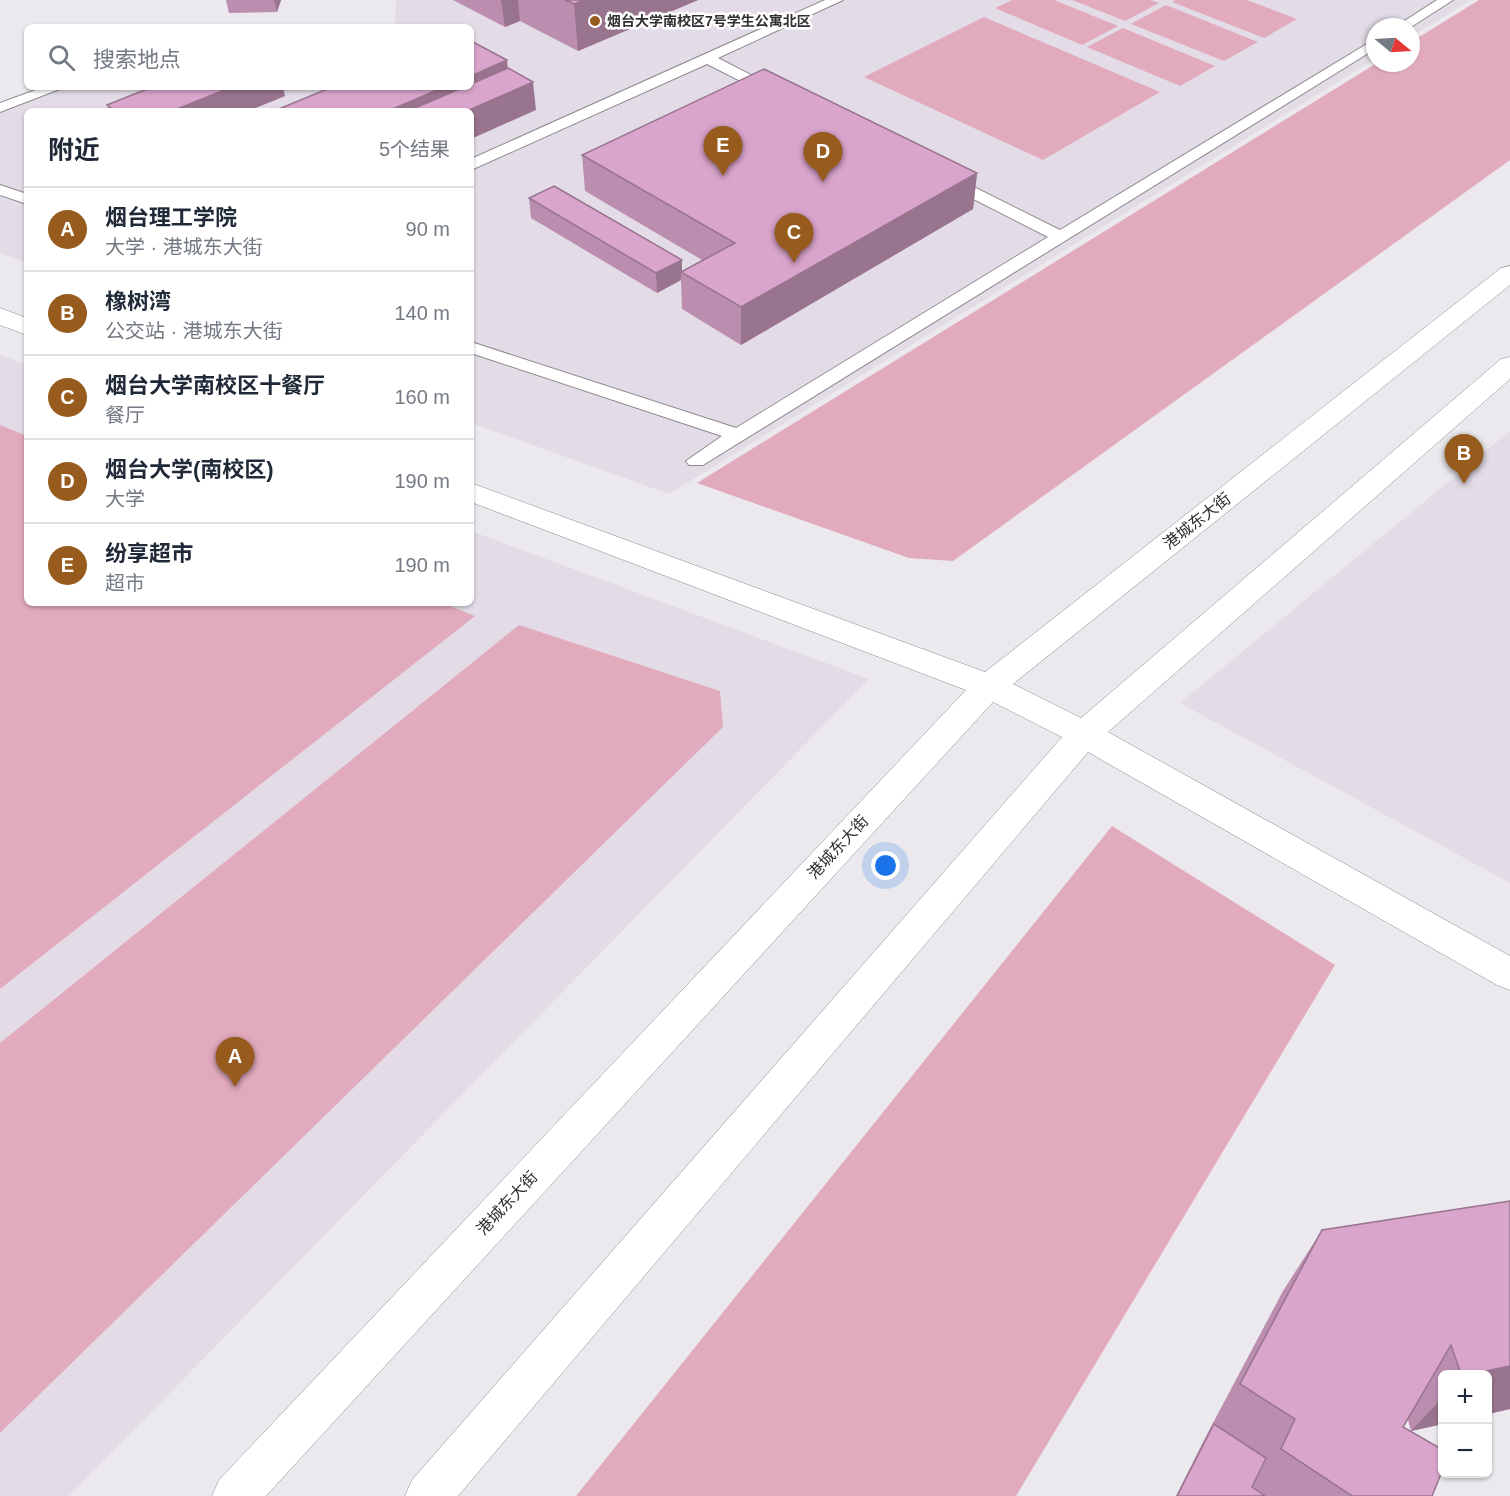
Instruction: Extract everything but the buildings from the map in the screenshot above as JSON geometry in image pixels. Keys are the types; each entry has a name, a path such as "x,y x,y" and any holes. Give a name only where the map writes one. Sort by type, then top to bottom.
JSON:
{"main road":[{"name":"港城东大街","path":"235,1496 989,686 1510,273"},
{"path":"0,316 24,326"},
{"path":"428,1496 1084,734 1510,365"},
{"path":"474,493 989,686 1084,734 1510,974"}],"lane":[{"path":"474,164 836,0"},
{"path":"1417,18 1446,0"},
{"path":"696,461 1366,48"},
{"path":"707,58 781,96"},
{"path":"0,108 50,90"},
{"path":"931,171 1059,236"},
{"path":"0,190 24,198"},
{"path":"474,348 737,435"}],"shaded area":[{"path":"396,0 1471,0 1420,31 1420,18 1366,18 1366,65 669,494 474,424 474,108 24,108 24,262 0,253 0,102 32,90 474,90 474,24 395,24"},
{"path":"1012,0 1054,0 1118,26 1082,45 995,8"},
{"path":"1072,0 1151,0 1159,3 1125,21"},
{"path":"1175,0 1247,0 1297,19 1264,38 1172,2"},
{"path":"1479,0 1510,0 1510,160 953,561 909,558 697,483 1366,70 1366,72 1420,72 1420,36"},
{"path":"1166,5 1258,42 1224,61 1131,24"},
{"path":"984,17 1160,92 1043,160 864,77"},
{"path":"1123,28 1215,66 1180,86 1087,47"},
{"path":"0,355 24,364 24,606 474,606 474,532 869,679 69,1496 0,1496"},
{"path":"0,425 24,435 24,606 450,606 475,616 0,989"},
{"path":"1510,431 1510,883 1180,703"},
{"path":"519,625 720,691 723,727 0,1433 0,1043"},
{"path":"1112,826 1335,965 1016,1496 576,1496"}],"place":[{"name":"烟台大学南校区7号学生公寓北区","path":"595,21"},
{"name":"纷享超市","path":"723,176"},
{"name":"烟台大学(南校区)","path":"823,182"},
{"name":"烟台大学南校区十餐厅","path":"794,263"},
{"name":"橡树湾","path":"1464,484"},
{"name":"烟台理工学院","path":"235,1087"}]}
